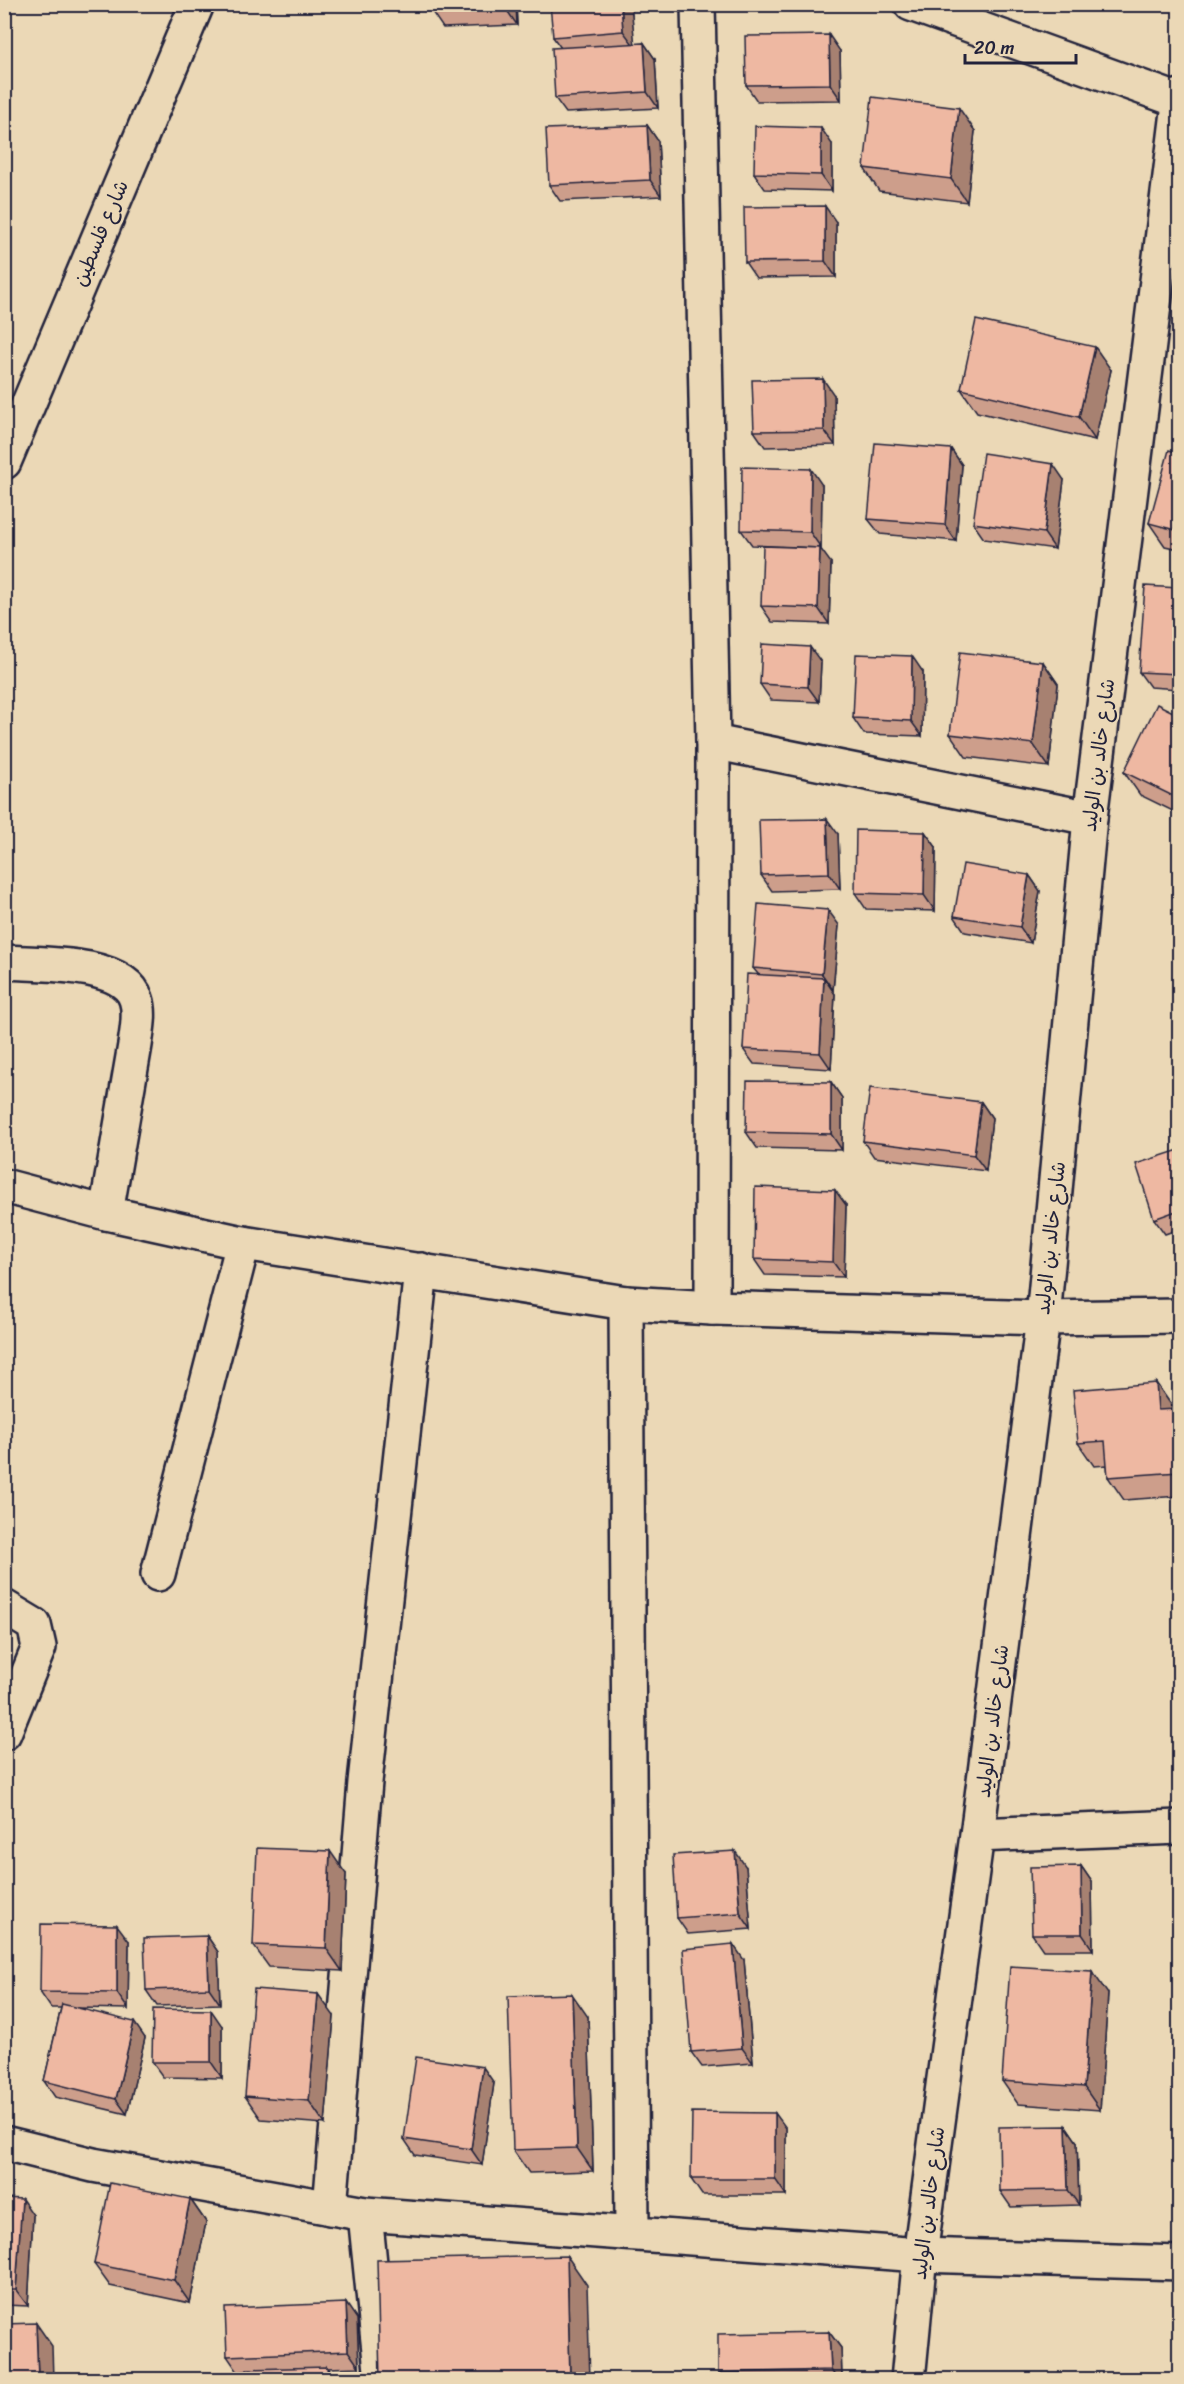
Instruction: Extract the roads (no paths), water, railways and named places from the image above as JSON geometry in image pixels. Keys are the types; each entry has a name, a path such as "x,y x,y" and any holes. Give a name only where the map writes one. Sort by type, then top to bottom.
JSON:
{"street":[{"name":"شارع فلسطين","path":"4,462 197,4"},
{"path":"698,4 713,742 712,1308"},
{"path":"911,4 1179,101"},
{"name":"شارع خالد بن الوليد","path":"908,2379 920,2255 977,1835 1043,1318 1090,818 1179,96"},
{"path":"713,742 1090,818"},
{"path":"4,962 90,969 121,978 136,997 138,1018 135,1045 106,1213"},
{"path":"4,1186 106,1213 243,1243 626,1303 712,1308 1043,1318 1179,1316"},
{"path":"158,1574 243,1243"},
{"path":"330,2208 365,1782 421,1270"},
{"path":"626,1303 632,2232"},
{"path":"4,1607 34,1625 39,1647 4,1732"},
{"path":"977,1835 1179,1827"},
{"path":"4,2143 93,2165 365,2214 920,2255 1179,2263"},
{"path":"365,2214 382,2379"}]}
